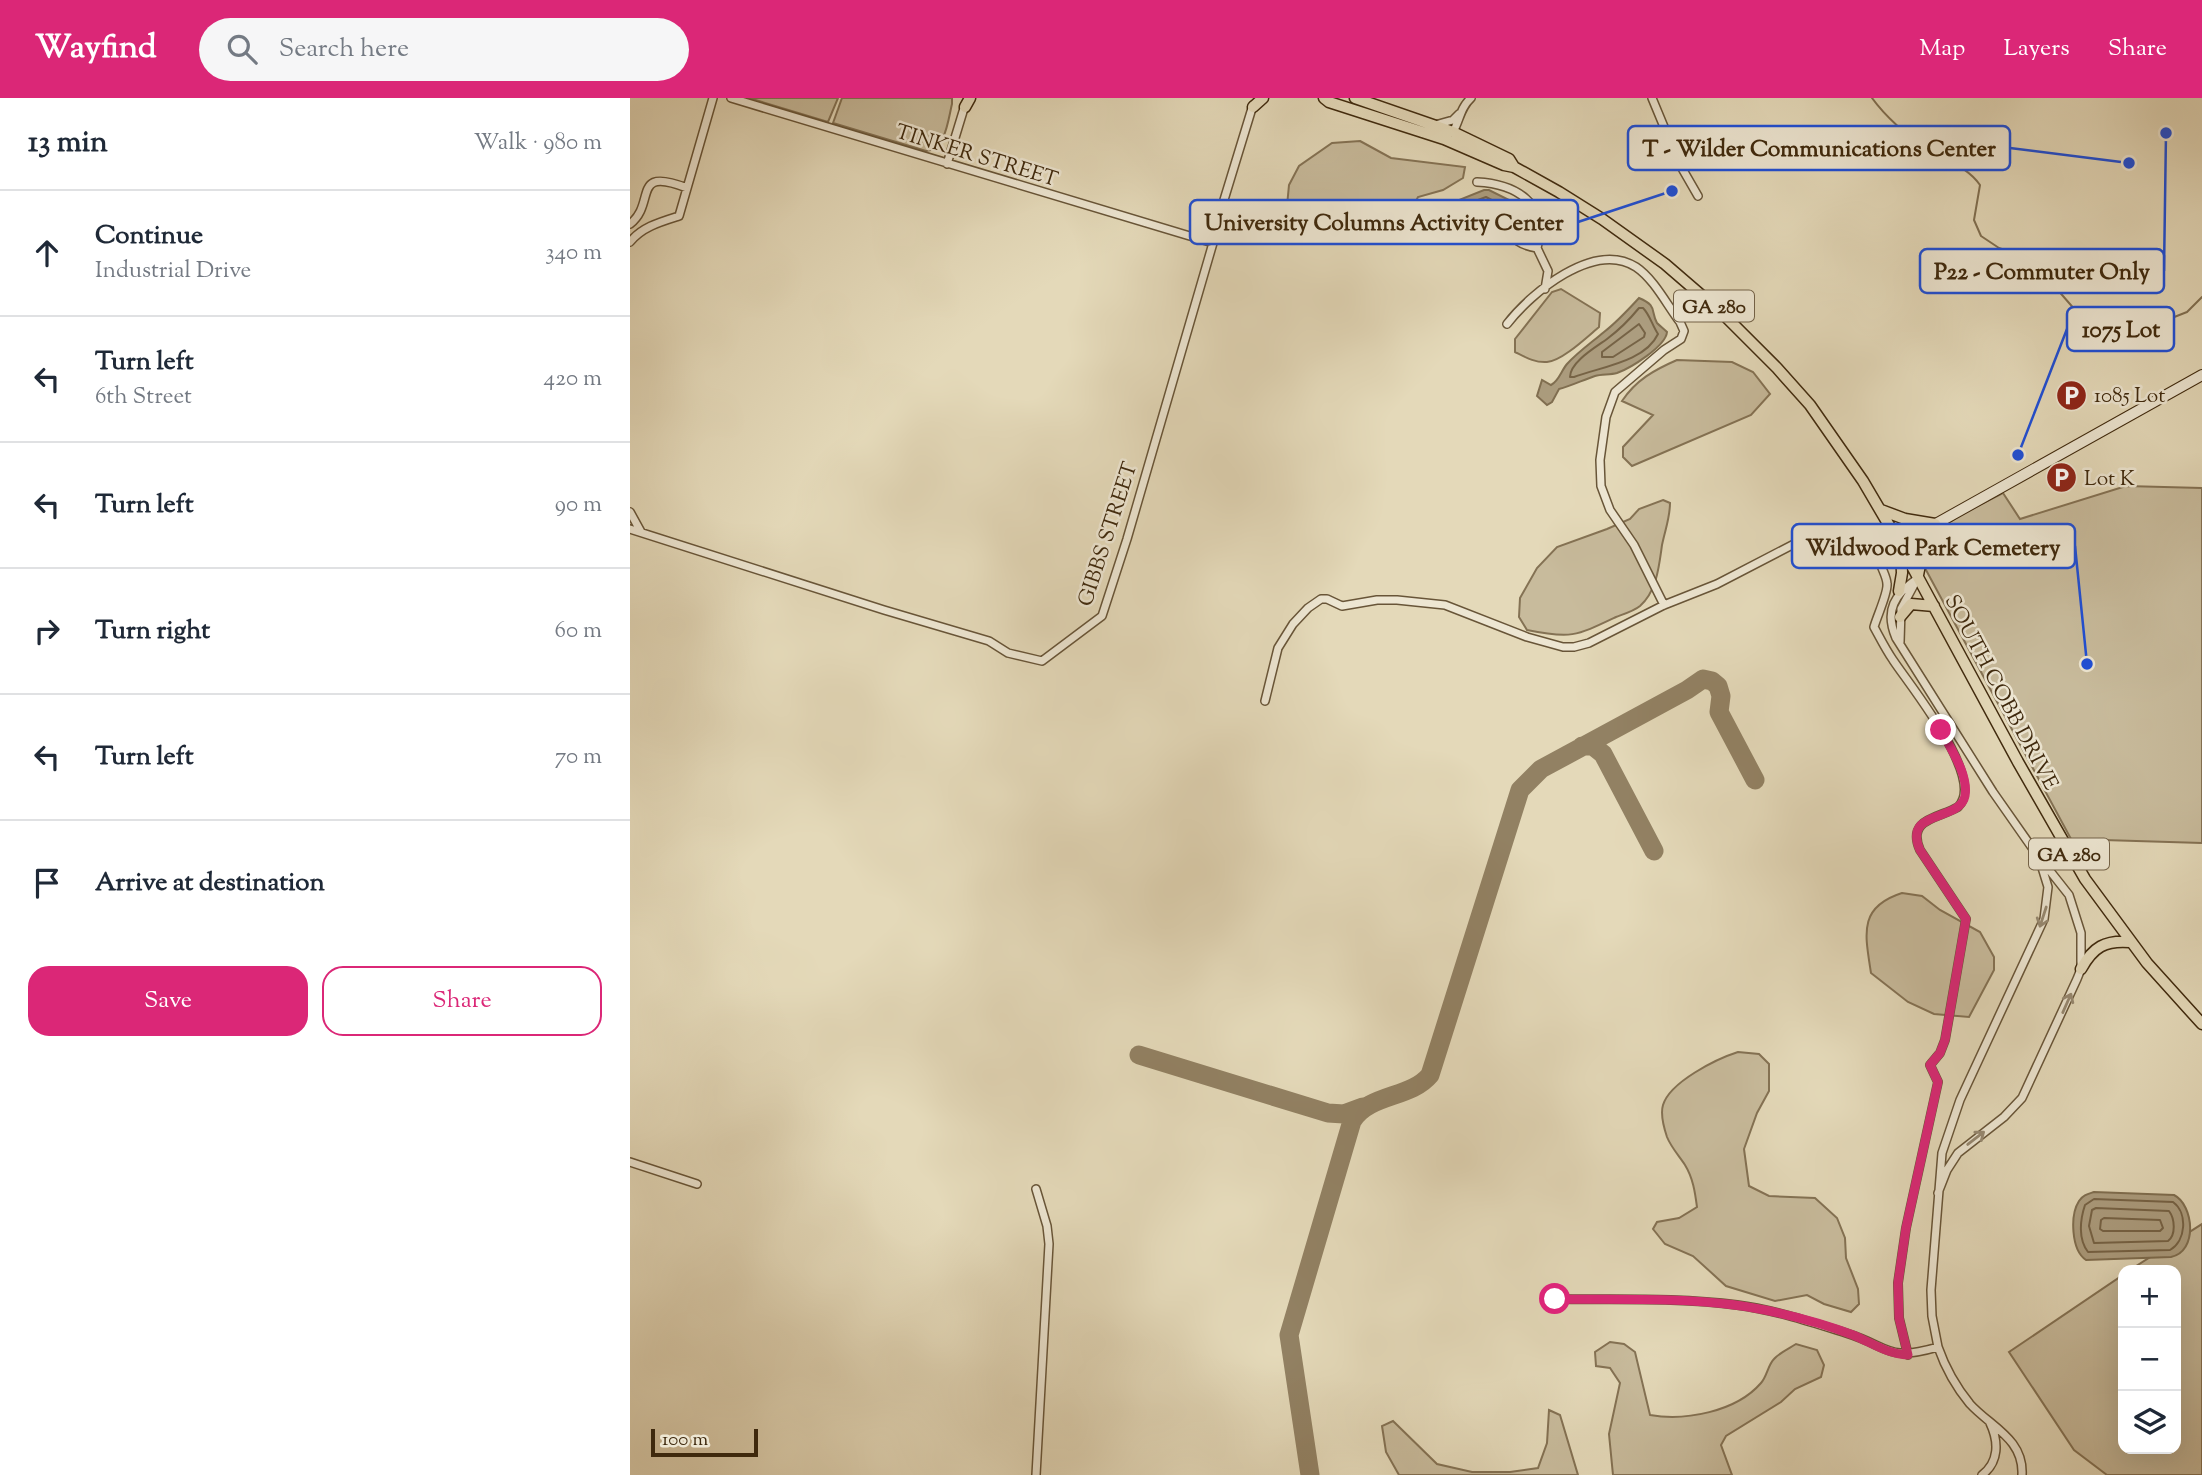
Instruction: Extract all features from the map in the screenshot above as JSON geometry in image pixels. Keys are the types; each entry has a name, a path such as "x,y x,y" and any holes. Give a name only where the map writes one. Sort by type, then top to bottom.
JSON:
{"main road":[{"path":"1254,103 1263,98"},
{"name":"SOUTH COBB DRIVE","path":"1324,98 1329,102 1449,136"},
{"name":"SOUTH COBB DRIVE","path":"1354,98 1435,125 1449,136 1504,165 1514,167 1581,205 1684,280 1723,314 1777,368 1810,405 1842,448 1881,510 2065,846 2092,889 2130,942 2202,1024"},
{"path":"1881,510 1905,519 1935,524"},
{"path":"1918,578 1922,549 1928,532 1935,524"},
{"path":"1899,591 1902,573 1900,544"},
{"path":"1900,617 1911,604 1934,606"},
{"path":"2081,968 2093,951 2102,944 2130,942"}],"street":[{"path":"630,242 637,233 655,223 679,216 713,98"},
{"name":"TINKER STREET","path":"731,98 1213,243"},
{"path":"1435,125 1453,120 1471,98"},
{"path":"1652,98 1679,163 1698,196"},
{"path":"947,164 967,101"},
{"name":"GIBBS STREET","path":"630,529 989,641 1008,653 1042,661 1102,616 1127,540 1216,226 1254,103"},
{"path":"1449,136 1459,122 1459,114"},
{"path":"630,224 637,217 646,187 651,183 662,180 687,188"},
{"path":"1477,182 1495,183 1520,192 1532,207 1539,222 1537,248 1548,271 1544,289"},
{"path":"1532,207 1522,212 1511,226 1514,236 1521,242 1537,248"},
{"path":"1507,324 1521,306 1573,268 1585,263 1622,261 1632,265 1645,276 1684,331 1681,340 1664,350 1615,392 1606,417 1600,460 1601,486 1610,510 1634,545 1664,605"},
{"path":"1900,544 2202,375"},
{"path":"630,512 641,532"},
{"path":"1265,701 1278,649 1293,624 1321,598 1342,606 1377,600 1445,605 1527,637 1563,647 1589,643 1664,605 1717,584 1823,528 1842,528 1868,540 1877,555 1888,586 1874,627 1941,730 1961,773 1965,793 1962,804 1954,810 1930,818 1918,829 1916,838 1920,850 1966,919 1945,1040 1940,1053 1930,1065 1938,1082 1906,1228 1898,1283 1899,1318 1908,1355"},
{"path":"1918,578 1899,591 1893,604 1892,630 1989,785 2035,852 2060,881 2073,904 2081,933 2081,968 2070,998 2022,1098 2012,1110 1958,1153 1947,1170 1938,1193"},
{"path":"1900,644 1903,602 1918,578"},
{"path":"2023,1474 2020,1455 2013,1442 1970,1404 1957,1386 1938,1347 1931,1299 1942,1153 1960,1100 2044,919 2048,887 2035,852"},
{"path":"630,1163 697,1184"},
{"path":"1035,1189 1047,1226 1049,1244 1037,1475"},
{"path":"1555,1299 1736,1305 1779,1313 1851,1335 1887,1352 1908,1355 1938,1347"},
{"path":"1982,1475 1991,1467 1996,1455 1990,1423"}],"shaded area":[{"path":"749,98 838,98 828,122"},
{"path":"842,98 952,98 952,104 942,139 933,149 926,151 833,123"},
{"path":"1360,141 1391,158 1465,167 1463,178 1443,190 1418,197 1400,231 1321,232 1305,225 1287,206 1289,185 1299,166 1332,143"},
{"path":"1561,289 1600,313 1599,327 1553,361 1538,362 1515,352 1515,339 1552,292"},
{"path":"1677,360 1732,362 1753,372 1770,394 1751,415 1632,466 1623,457 1623,447 1653,415 1622,401 1646,376"},
{"path":"2126,486 2202,488 2202,843 2071,839 1926,570 1927,555 1940,531 1963,514 2003,493 2020,519"},
{"path":"1663,500 1670,503 1670,508 1658,570 1654,586 1640,606 1573,634 1527,630 1519,617 1520,598 1537,568 1557,547 1630,519 1639,509"},
{"path":"1902,893 1922,896 1940,910 1980,932 1994,957 1994,970 1969,1017 1934,1014 1908,1002 1871,973 1867,934 1871,914 1888,899"},
{"path":"1738,1052 1759,1054 1769,1064 1769,1091 1757,1113 1744,1149 1749,1186 1769,1196 1815,1198 1837,1218 1845,1238 1846,1258 1858,1289 1859,1304 1851,1312 1824,1304 1807,1295 1775,1301 1726,1286 1693,1256 1665,1244 1653,1229 1657,1222 1679,1218 1697,1207 1690,1175 1667,1137 1664,1126 1662,1109 1667,1096 1684,1080 1706,1066"},
{"path":"2202,1224 2202,1475 2107,1475 2074,1450 2009,1352 2118,1278 2118,1454 2181,1454 2181,1265 2138,1265"},
{"path":"1610,1342 1624,1344 1635,1352 1650,1415 1664,1417 1709,1412 1738,1401 1761,1383 1776,1357 1796,1344 1817,1350 1824,1365 1821,1377 1795,1389 1781,1402 1726,1436 1721,1445 1732,1475 1613,1475 1609,1434 1620,1383 1610,1368 1596,1366 1595,1352"},
{"path":"1549,1410 1560,1415 1578,1475 1399,1475 1386,1452 1382,1426 1393,1421 1437,1464 1472,1472 1510,1472 1538,1468 1547,1443"}],"water":[{"path":"1484,190 1513,202 1498,220 1482,225 1440,216 1449,204"},
{"path":"1639,298 1651,306 1657,323 1667,332 1661,344 1639,362 1617,373 1595,376 1559,389 1552,402 1547,405 1537,396 1542,380 1551,385 1554,383 1571,360"},
{"path":"2094,1192 2174,1195 2181,1200 2189,1218 2186,1247 2171,1257 2086,1260 2077,1249 2073,1223 2076,1207 2081,1199"}],"waterway":[{"path":"1872,98 1889,118 1911,137 1975,178 1980,185 1974,220 1981,236 1999,248 2019,255 2043,273 2076,311 2113,320 2133,318 2159,323 2187,312 2202,297"}],"taxiway":[{"path":"1310,1475 1289,1335 1352,1121 1369,1105 1412,1088 1430,1075 1520,790 1541,769 1703,679 1718,686 1721,696 1719,712 1755,780"},
{"path":"1582,746 1593,746 1603,754 1654,851"},
{"path":"1139,1055 1328,1113 1344,1114 1363,1107"}],"place":[{"name":"P22 - Commuter Only","path":"2166,133"},
{"name":"T - Wilder Communications Center","path":"2129,163"},
{"name":"University Columns Activity Center","path":"1672,191"},
{"name":"1085 Lot","path":"2071,395"},
{"name":"1075 Lot","path":"2018,455"},
{"name":"Lot K","path":"2061,478"},
{"name":"Wildwood Park Cemetery","path":"2087,664"}],"route":[{"path":"1555,1299 1736,1305 1779,1313 1851,1335 1887,1352 1908,1355 1899,1318 1898,1283 1906,1228 1938,1082 1930,1065 1940,1053 1945,1040 1966,919 1920,850 1916,838 1921,825 1930,818 1954,810 1965,798 1961,773 1941,730"}]}
